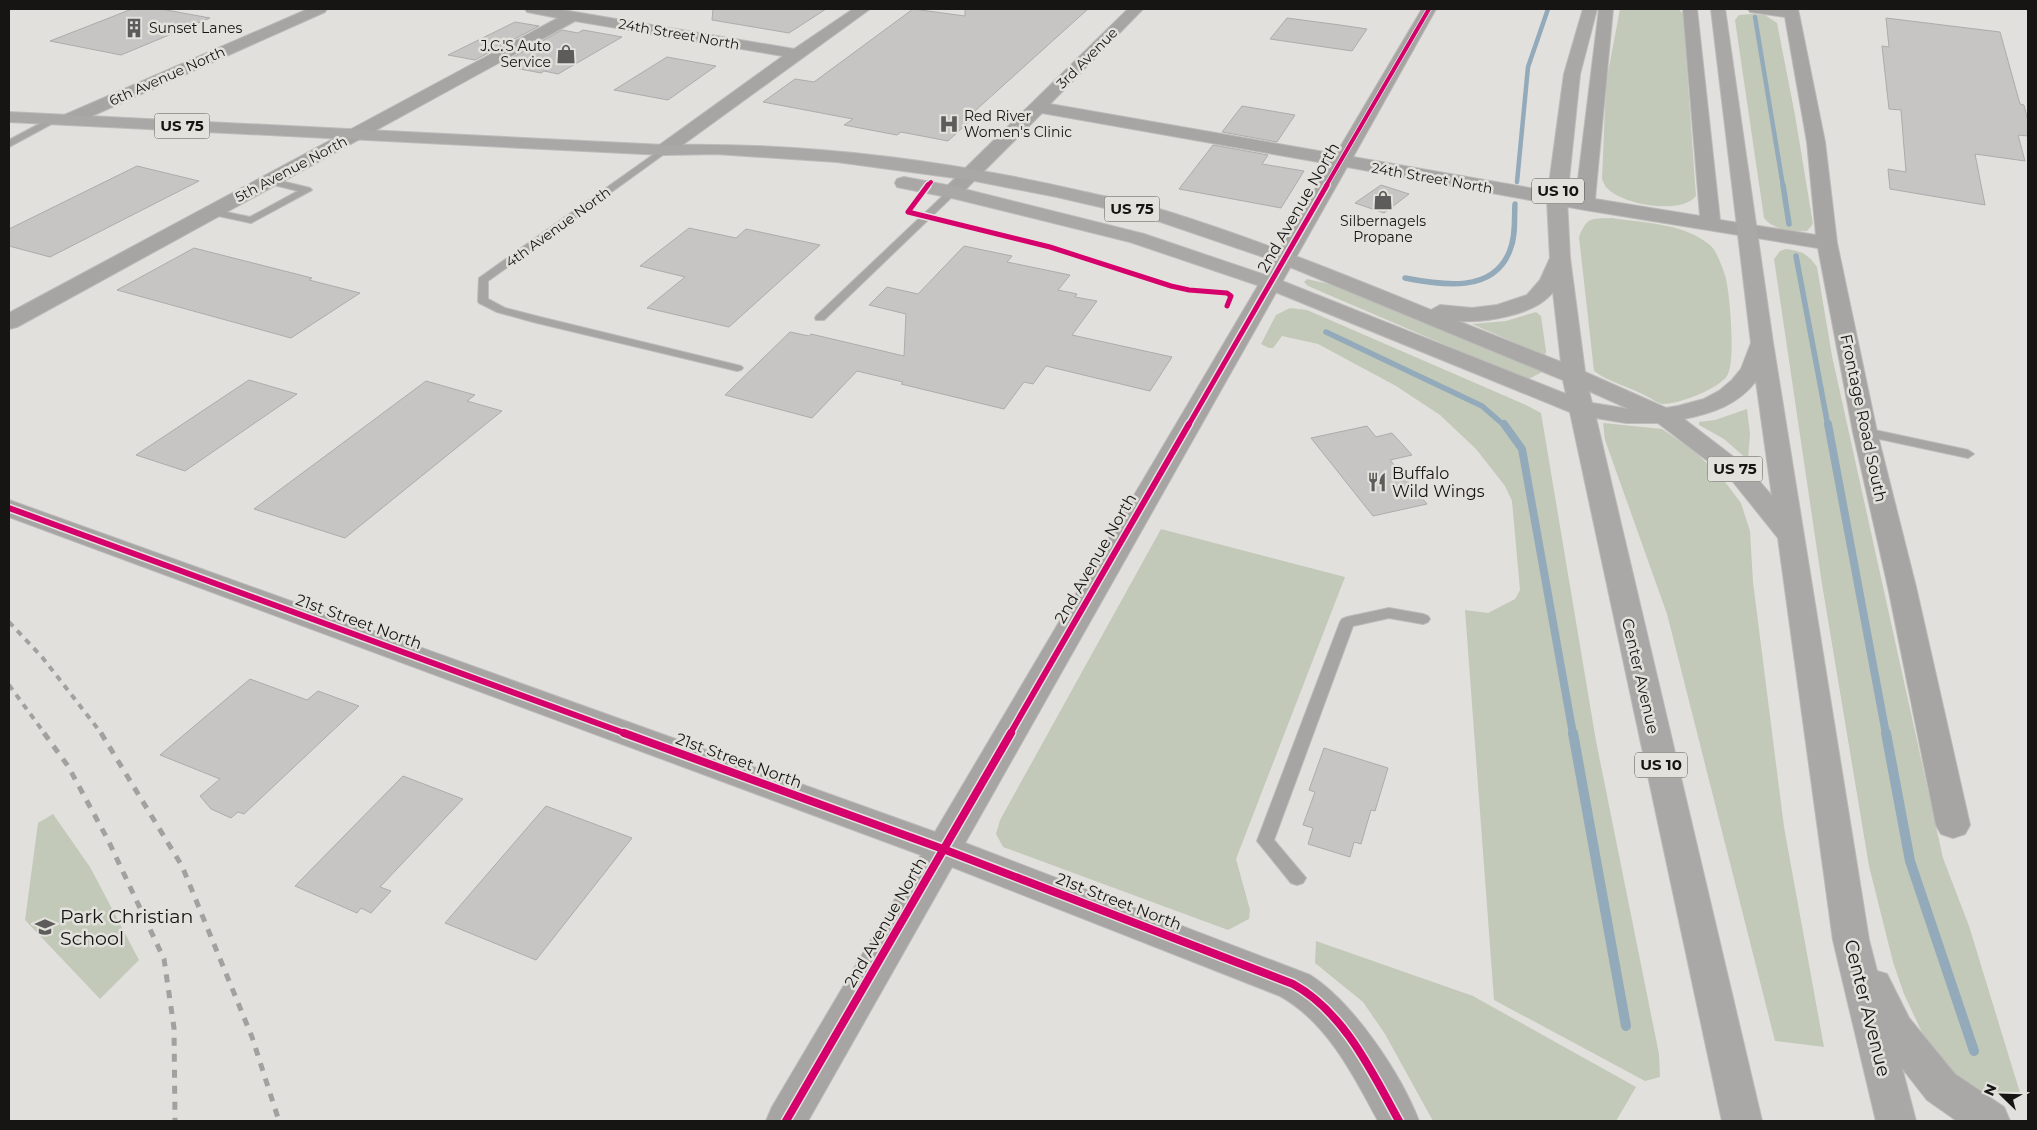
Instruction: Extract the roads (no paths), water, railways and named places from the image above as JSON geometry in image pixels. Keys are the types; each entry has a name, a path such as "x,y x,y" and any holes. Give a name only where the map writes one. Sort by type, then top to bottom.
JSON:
{"main road":[{"name":"US 10","path":"1574,376 1560,258 1557,199 1572,74 1590,9"},
{"name":"Center Avenue","path":"1718,9 1762,343 1851,940 1896,1121"},
{"name":"US 75","path":"9,116 664,150 716,148 837,157 970,174 1056,191 1158,216 1285,258 1406,306 1663,415 1739,473 1792,538"},
{"name":"US 75","path":"664,150 708,159 829,170 952,192 1137,238 1270,283 1581,408"},
{"path":"1406,306 1458,315 1491,314 1510,309 1536,298 1548,283 1560,258"},
{"path":"1581,408 1626,416 1663,415 1702,409 1730,395 1751,373 1762,343"},
{"name":"Center Avenue","path":"1574,376 1742,1121"},
{"path":"1851,940 1896,1030 1941,1087 1990,1121"}],"street":[{"name":"6th Avenue North","path":"61,119 320,9"},
{"name":"24th Street North","path":"532,9 797,54"},
{"name":"4th Avenue North","path":"664,150 863,9"},
{"name":"3rd Avenue","path":"952,192 1136,9"},
{"name":"2nd Avenue North","path":"786,1121 1429,9"},
{"path":"1585,204 1606,9"},
{"path":"1690,9 1711,224"},
{"path":"1755,9 1791,11"},
{"name":"Frontage Road South","path":"1791,11 1816,142 1827,243 1865,432 1906,606 1953,825"},
{"name":"5th Avenue North","path":"9,322 573,16"},
{"name":"24th Street North","path":"1039,107 1340,162 1827,243"},
{"name":"21st Street North","path":"9,508 943,849 1257,969 1302,989 1333,1016 1378,1083 1399,1121"}],"lane":[{"path":"9,144 61,119"},
{"name":"4th Avenue North","path":"664,150 484,280 483,301 500,310 537,320 737,368"},
{"path":"212,212 251,220 306,190 269,181"},
{"path":"820,318 952,192"},
{"path":"1865,432 1968,454"},
{"path":"1297,878 1265,841 1347,622 1389,614 1423,619"}],"waterway":[{"path":"1517,182 1528,67 1548,9"},
{"path":"1755,17 1783,186"},
{"path":"1783,185 1789,224"},
{"path":"1405,278 1450,284 1480,280 1492,274 1502,264 1512,245 1515,204"},
{"path":"1796,256 1828,426"},
{"path":"1326,332 1482,406 1505,426"},
{"path":"1504,424 1522,449 1573,734"},
{"path":"1828,424 1886,734"},
{"path":"1573,733 1626,1026"},
{"path":"1886,733 1910,861 1974,1051"}],"railway":[{"path":"9,622 42,657 102,734"},
{"path":"9,685 45,734"},
{"path":"44,733 68,766 108,840 164,959 174,1028 175,1121"},
{"path":"101,733 182,866 252,1037 279,1121"}],"place":[{"name":"Sunset Lanes","path":"134,28"},
{"name":"J.C.'S Auto Service","path":"566,54"},
{"name":"Red River Women's Clinic","path":"949,124"},
{"name":"Silbernagels Propane","path":"1383,200"},
{"name":"Buffalo Wild Wings","path":"1377,482"},
{"name":"Park Christian School","path":"45,927"}]}
